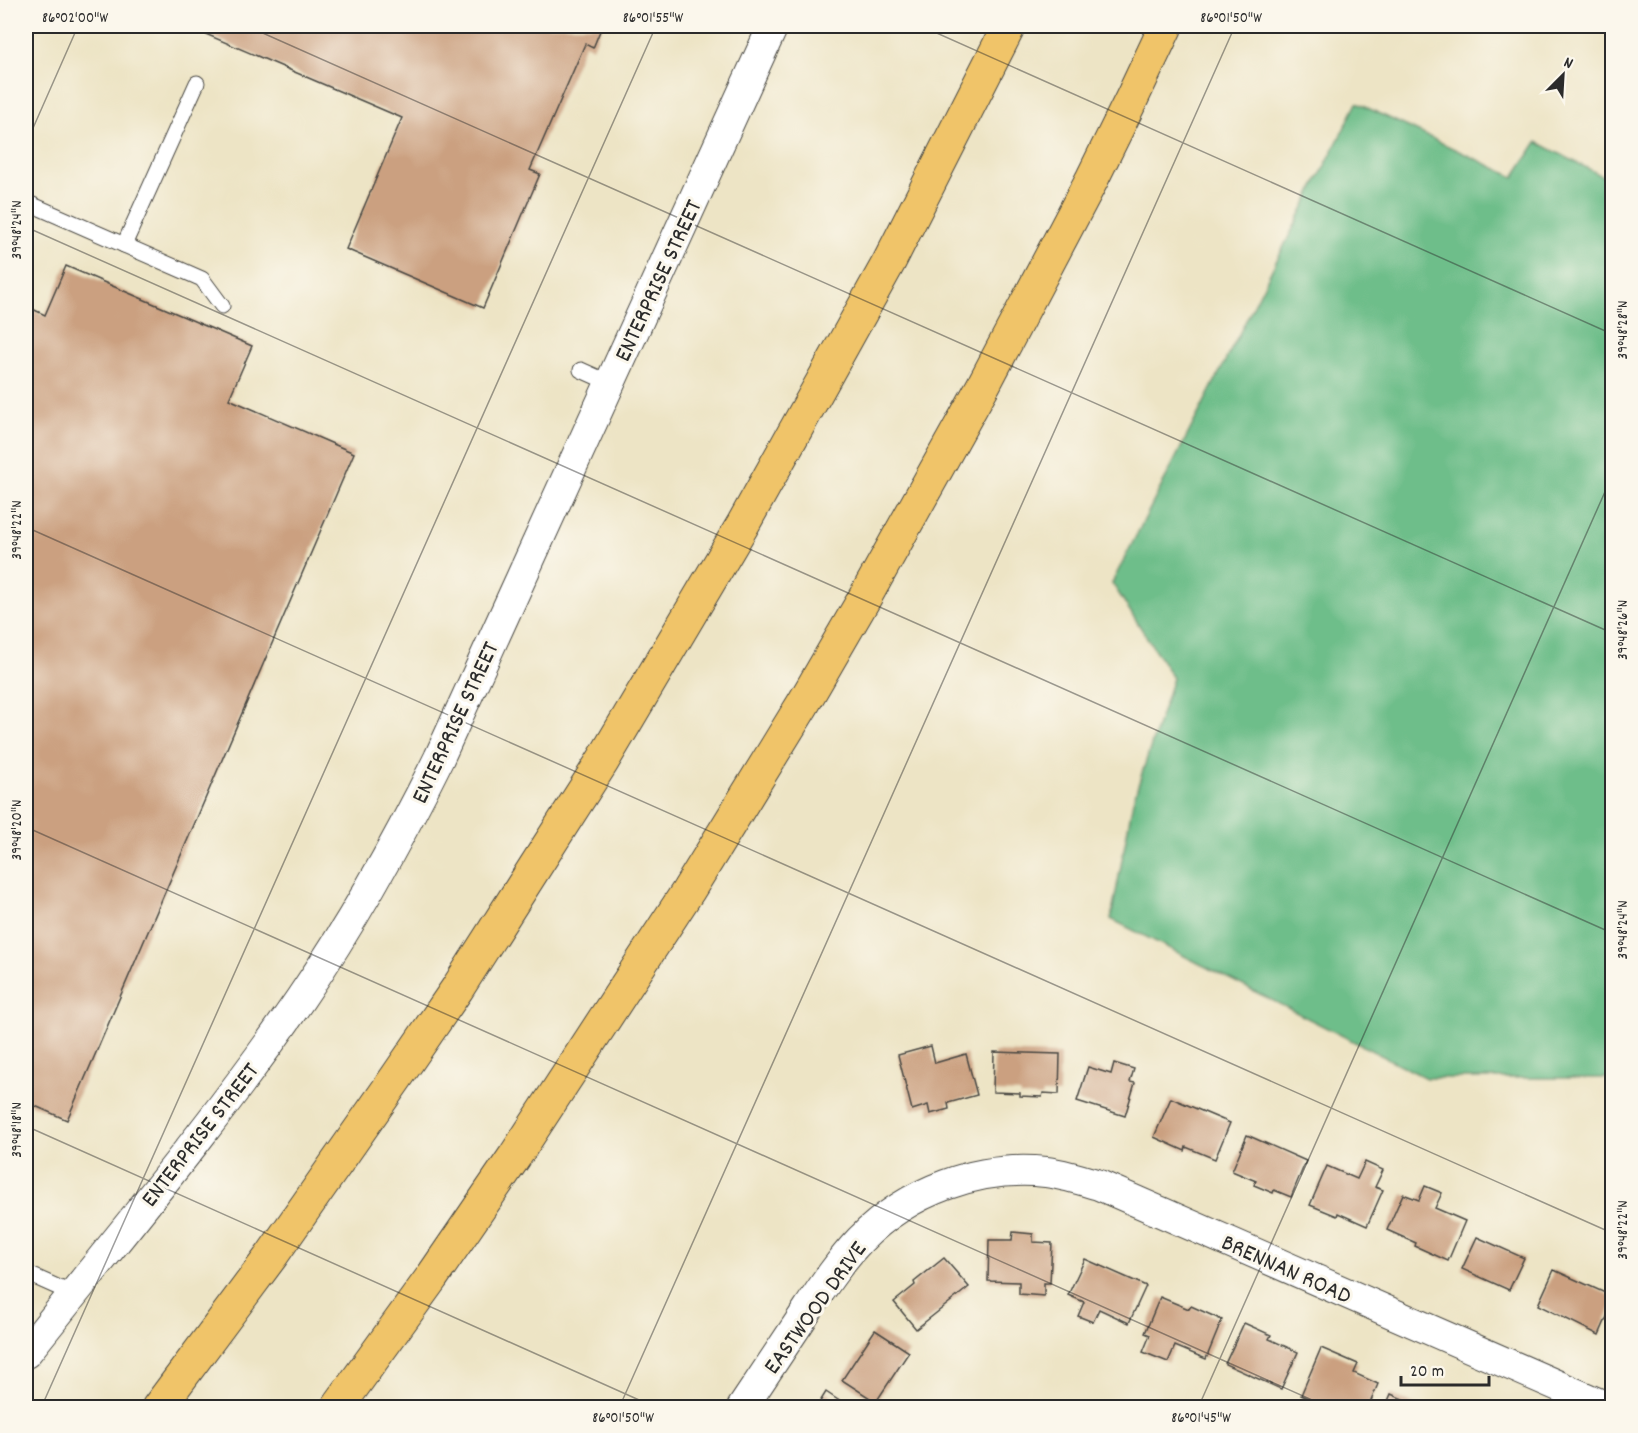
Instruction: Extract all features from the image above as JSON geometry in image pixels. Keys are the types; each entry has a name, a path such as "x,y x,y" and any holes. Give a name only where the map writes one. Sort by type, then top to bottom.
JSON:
{"highway":[{"path":"158,1407 272,1255 396,1078 457,989 602,762 742,526 878,282 1009,26"},
{"path":"337,1407 432,1277 521,1148 682,900 803,704 984,384 1091,181 1166,26"}],"street":[{"name":"ENTERPRISE STREET","path":"26,1353 206,1128 253,1065 308,988 368,892 439,758 773,26"},
{"name":"BRENNAN ROAD","path":"957,1182 972,1176 1014,1171 1057,1174 1099,1185 1609,1407"},
{"name":"EASTWOOD DRIVE","path":"742,1407 834,1272 860,1240 905,1204 944,1185 957,1182"}],"lane":[{"path":"124,245 197,83"},
{"path":"26,202 202,279 222,306"},
{"path":"581,370 610,383"},
{"path":"26,1273 73,1293"}],"green space":[{"path":"1357,103 1514,177 1537,142 1612,181 1612,1078 1426,1078 1111,919 1133,801 1173,678 1112,583"}],"building":[{"path":"187,26 602,26 593,48 585,44 530,170 540,174 483,308 346,249 402,118"},
{"path":"66,266 252,346 229,399 354,453 67,1120 26,1102 26,306 45,315"},
{"path":"931,1046 935,1063 966,1054 977,1095 948,1103 949,1109 930,1114 928,1105 912,1110 898,1055"},
{"path":"994,1052 1060,1054 1059,1094 1043,1093 1042,1097 993,1092"},
{"path":"1114,1063 1134,1069 1130,1082 1135,1083 1125,1116 1077,1101 1088,1067 1111,1074"},
{"path":"1171,1098 1230,1123 1215,1159 1186,1147 1185,1151 1154,1137"},
{"path":"1247,1135 1306,1161 1291,1197 1254,1185 1256,1181 1232,1171"},
{"path":"1365,1162 1383,1170 1375,1187 1383,1190 1367,1226 1338,1213 1337,1216 1310,1205 1327,1166 1357,1179"},
{"path":"1425,1186 1442,1193 1435,1208 1465,1221 1448,1261 1387,1230 1403,1194 1419,1200"},
{"path":"1013,1232 1033,1234 1033,1242 1052,1243 1050,1283 1044,1283 1044,1296 1019,1294 1019,1282 988,1281 989,1240 1012,1240"},
{"path":"1477,1237 1524,1258 1509,1290 1462,1269"},
{"path":"944,1258 969,1287 916,1329 894,1302 915,1285 914,1282"},
{"path":"1085,1259 1146,1286 1129,1323 1099,1309 1093,1322 1078,1316 1084,1302 1068,1295"},
{"path":"1554,1270 1612,1296 1612,1305 1599,1335 1538,1305"},
{"path":"1160,1297 1189,1309 1191,1306 1222,1320 1206,1359 1175,1346 1168,1362 1143,1352 1150,1335 1145,1333"},
{"path":"1244,1323 1271,1335 1269,1339 1298,1352 1281,1389 1225,1364"},
{"path":"875,1330 909,1352 876,1402 842,1380"},
{"path":"1321,1348 1358,1364 1354,1373 1378,1384 1368,1408 1330,1408 1301,1395"},
{"path":"826,1392 850,1408 816,1408"},
{"path":"1391,1394 1423,1408 1385,1408"}]}
